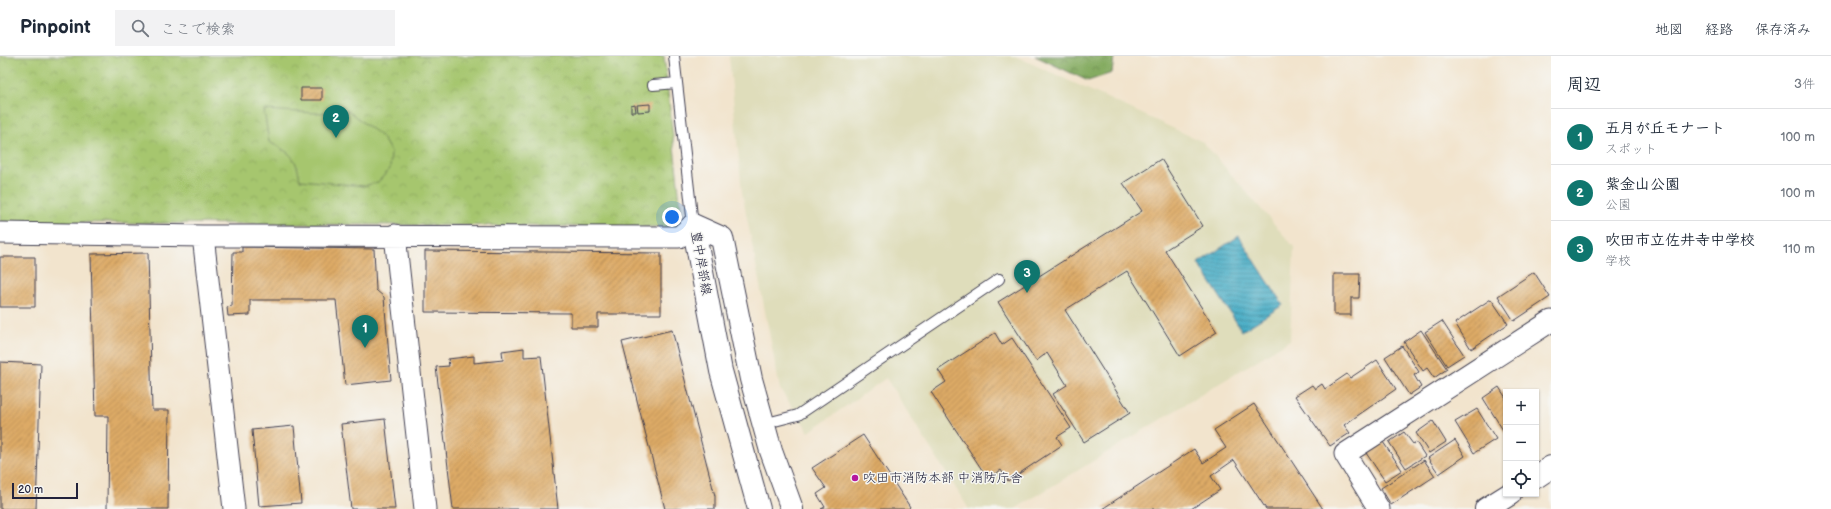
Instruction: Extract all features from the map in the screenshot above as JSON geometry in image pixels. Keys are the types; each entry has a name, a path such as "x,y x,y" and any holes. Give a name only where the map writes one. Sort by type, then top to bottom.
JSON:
{"street":[{"path":"0,233 203,236 395,235 679,237 694,225"},
{"name":"豊中岸部線","path":"694,225 722,238 751,378 771,451 792,509"},
{"name":"豊中岸部線","path":"694,225 721,371 759,509"},
{"path":"395,235 425,509"},
{"path":"203,236 234,509"},
{"path":"1379,509 1345,454 1551,321"},
{"path":"1539,475 1551,467"},
{"path":"1486,509 1505,497"}],"lane":[{"path":"674,56 694,225"},
{"path":"653,85 677,83"},
{"path":"763,424 798,415 999,279"}],"shaded area":[{"path":"729,56 1015,56 1203,142 1294,247 1290,340 1015,509 969,509 886,378 809,432 780,389 742,192"}],"green space":[{"path":"0,56 664,56 682,219 677,226 672,227 0,222"},
{"path":"1035,56 1112,56 1114,58 1112,73 1088,81"},
{"path":"264,110 316,113 348,111 382,137 391,152 390,169 378,182 364,186 300,180 296,165 291,156 287,152 269,142"}],"water":[{"path":"1239,236 1283,305 1242,331 1198,263"}],"building":[{"path":"301,88 322,88 322,100 301,100"},
{"path":"650,104 650,111 638,112 637,105"},
{"path":"635,105 636,112 631,112 631,106"},
{"path":"1161,159 1203,226 1165,250 1217,332 1180,356 1127,271 1065,310 1130,413 1084,442 1053,394 1067,385 1047,353 1036,361 998,302 1142,211 1123,183"},
{"path":"242,247 374,249 376,290 384,297 391,380 345,385 336,300 250,300 250,315 228,316 227,307 232,306 233,252 242,252"},
{"path":"425,251 661,253 661,314 598,314 598,327 571,327 571,313 425,312"},
{"path":"148,253 152,410 169,410 168,509 107,509 108,416 95,416 91,254"},
{"path":"0,257 35,257 35,307 0,307"},
{"path":"1534,272 1550,297 1514,321 1498,296"},
{"path":"1334,274 1360,274 1359,298 1351,298 1351,315 1334,315"},
{"path":"1491,299 1508,324 1471,349 1455,323"},
{"path":"1442,321 1464,355 1447,366 1425,332"},
{"path":"672,330 715,496 715,509 665,509 622,342"},
{"path":"1421,330 1447,369 1434,378 1427,368 1423,371 1404,342"},
{"path":"995,333 1002,345 1012,338 1071,428 1057,437 1062,445 1008,481 1001,470 988,479 931,392 946,382 938,370"},
{"path":"1402,346 1419,372 1414,375 1421,387 1409,395 1385,357"},
{"path":"524,348 524,357 541,356 558,509 453,509 436,367 449,366 448,359 474,356 474,363 503,360 502,351"},
{"path":"1377,360 1396,389 1344,425 1350,433 1330,446 1295,396 1312,385 1315,389 1322,384 1325,389 1347,374 1350,378"},
{"path":"0,362 41,364 36,509 0,509"},
{"path":"1499,387 1503,393 1503,430 1483,398"},
{"path":"1254,404 1323,509 1266,509 1234,460 1211,476 1220,490 1191,509 1102,509 1194,449 1203,463 1226,448 1214,430"},
{"path":"1477,409 1496,439 1474,453 1455,422"},
{"path":"385,419 395,509 351,509 341,424"},
{"path":"1433,421 1446,442 1429,453 1416,433"},
{"path":"294,426 301,503 259,506 252,430"},
{"path":"1404,432 1413,444 1416,442 1425,456 1406,468 1389,442"},
{"name":"吹田市消防本部 中消防庁舎","path":"863,435 910,507 908,509 821,509 825,507 817,494 826,488 812,468"},
{"path":"1455,440 1465,456 1439,474 1428,458"},
{"path":"1383,442 1402,470 1385,481 1366,453"},
{"path":"1424,460 1435,476 1391,505 1381,488"}],"place":[{"name":"紫金山公園","path":"336,138"},
{"name":"吹田市立佐井寺中学校","path":"1027,293"},
{"name":"五月が丘モナート","path":"365,348"},
{"name":"吹田市消防本部 中消防庁舎","path":"855,478"}]}
